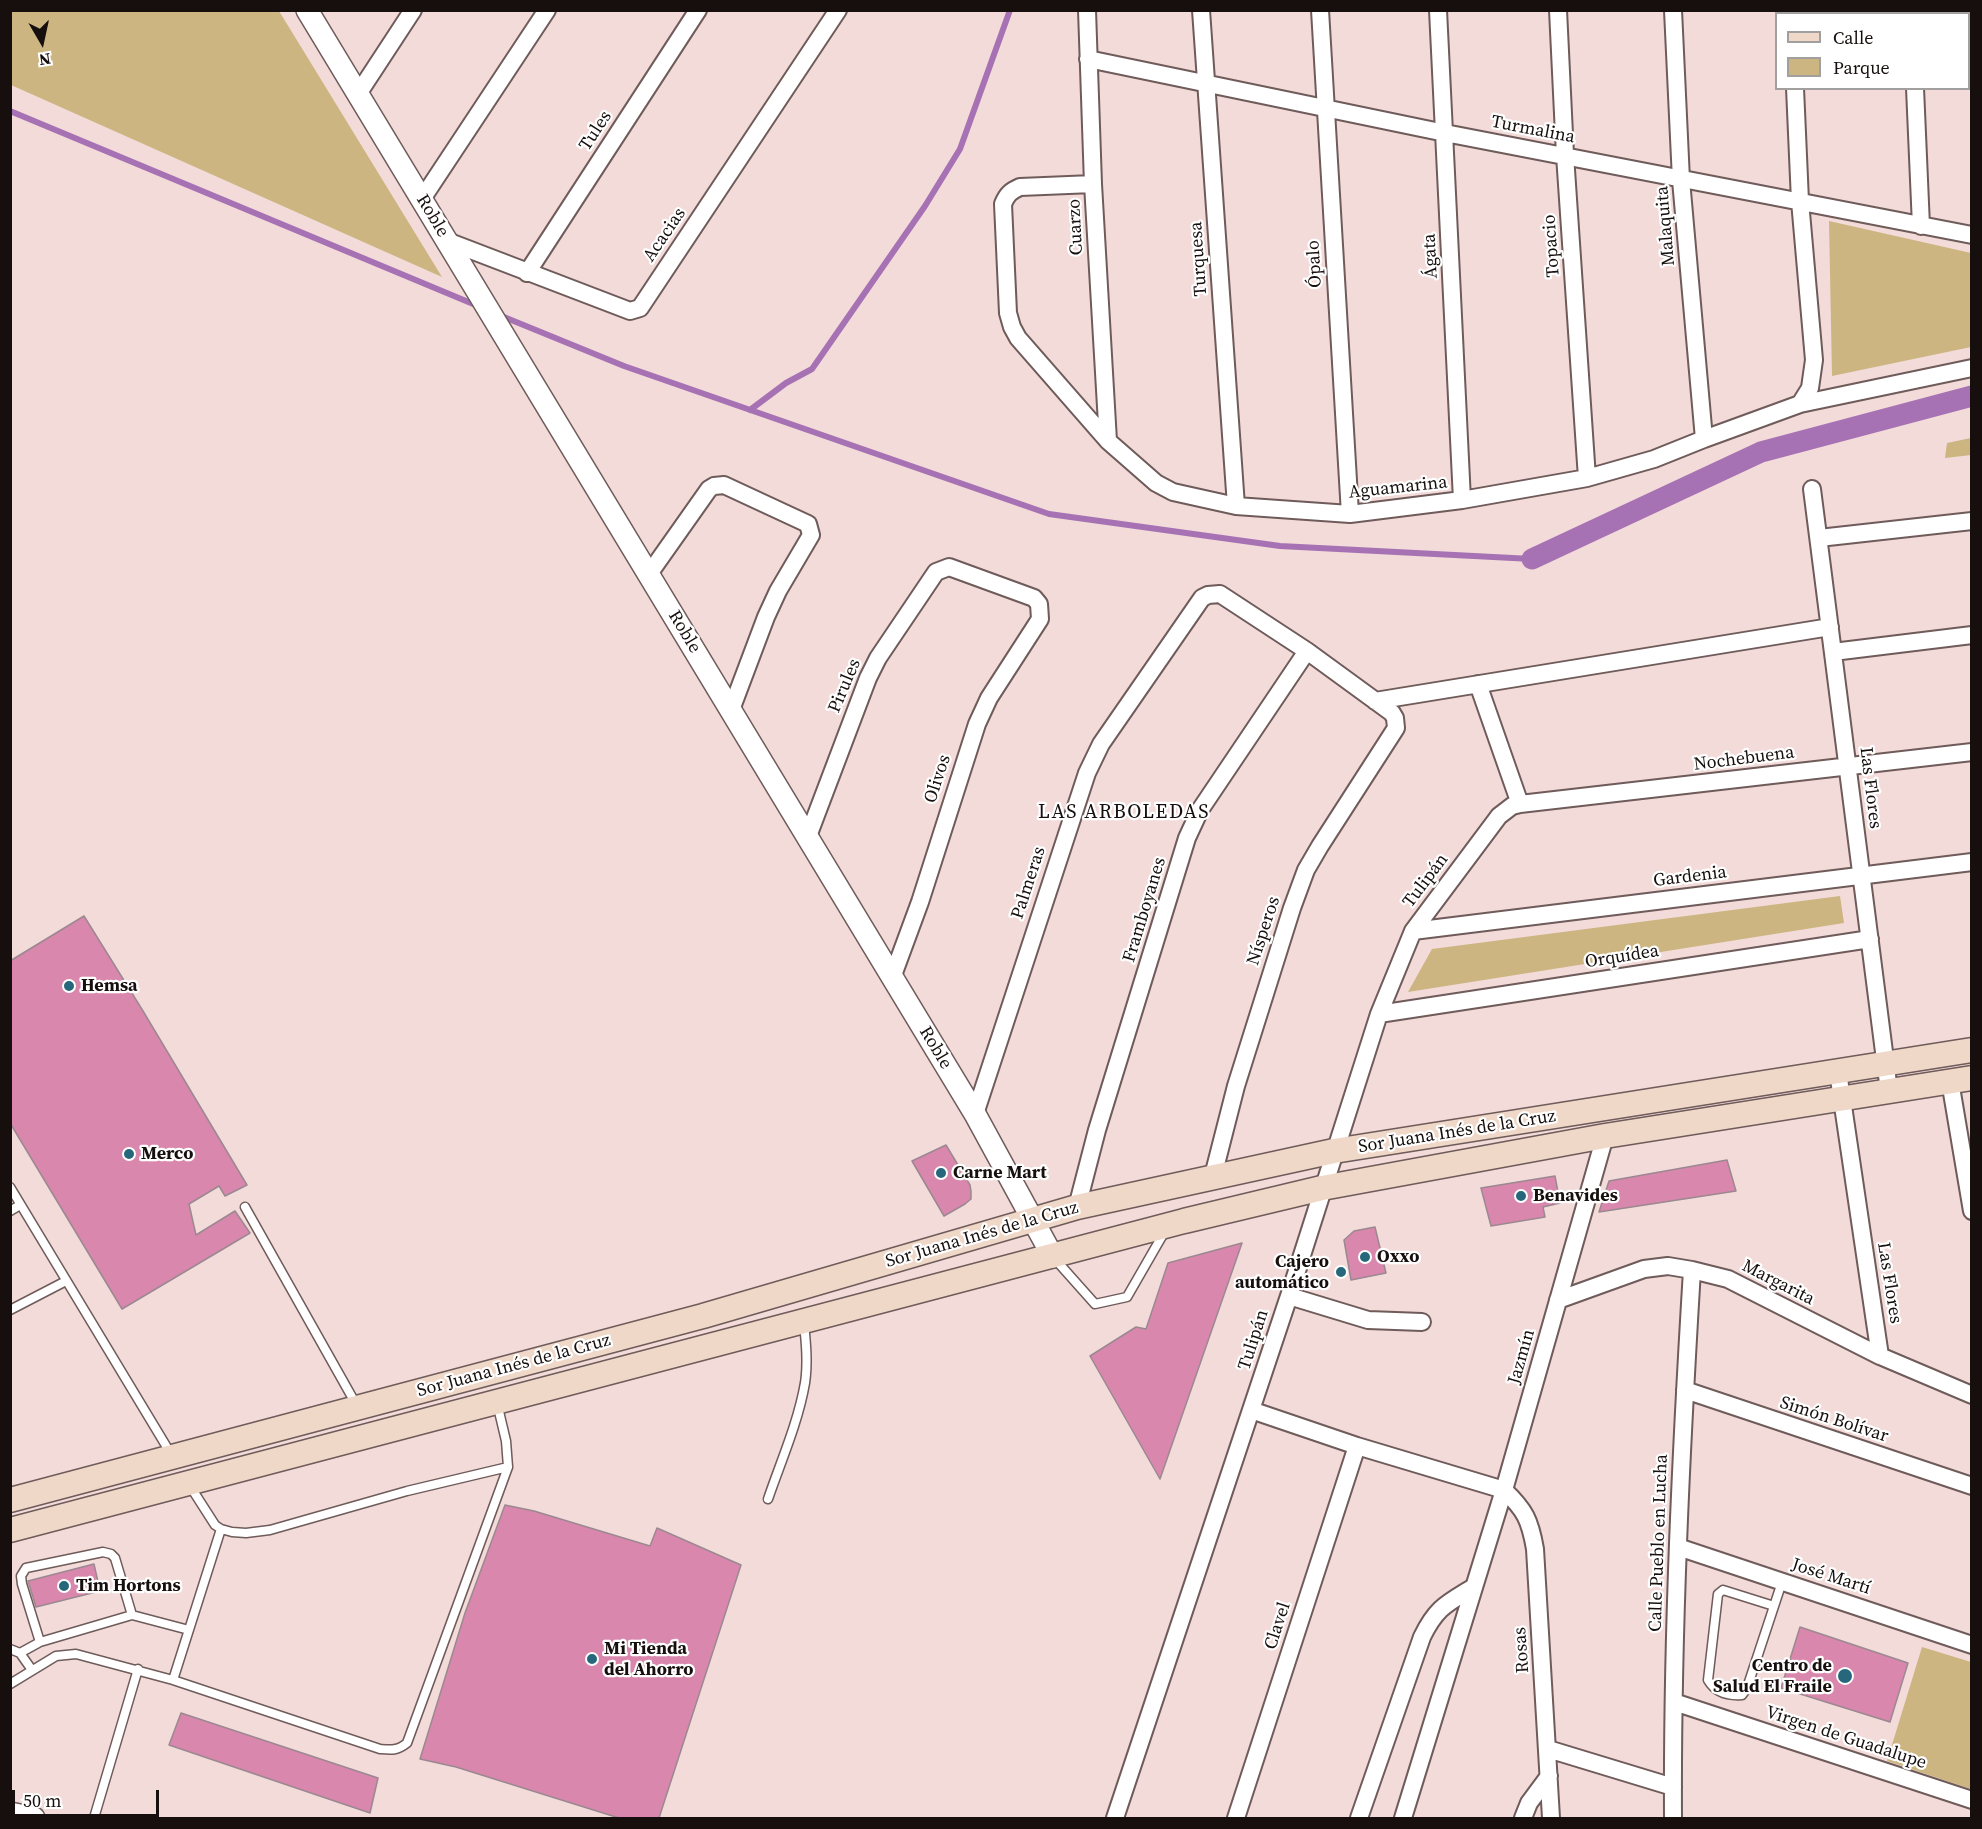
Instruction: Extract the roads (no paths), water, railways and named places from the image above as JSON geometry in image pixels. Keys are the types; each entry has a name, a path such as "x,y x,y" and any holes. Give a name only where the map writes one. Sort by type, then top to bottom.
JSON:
{"main road":[{"name":"Sor Juana Inés de la Cruz","path":"10,1500 703,1316 1077,1207 1334,1151 1971,1050"},
{"name":"Sor Juana Inés de la Cruz","path":"10,1530 1168,1226 1323,1188 1605,1136 1961,1080"},
{"path":"1491,1126 1496,1156"},
{"path":"358,1408 366,1437"}],"street":[{"name":"Roble","path":"307,10 975,1114 1053,1257"},
{"path":"358,94 413,10"},
{"path":"422,199 547,10"},
{"name":"Tules","path":"527,273 698,10"},
{"name":"Acacias","path":"447,242 630,311 640,308 838,10"},
{"name":"Cuarzo","path":"1087,10 1093,184 1108,441"},
{"name":"Turquesa","path":"1201,10 1236,506"},
{"name":"Ópalo","path":"1320,10 1350,514"},
{"name":"Ágata","path":"1438,10 1462,500"},
{"name":"Topacio","path":"1558,10 1565,155 1587,478"},
{"name":"Malaquita","path":"1673,10 1682,180 1704,439"},
{"name":"Turmalina","path":"1088,59 1445,133 1971,235"},
{"path":"1795,90 1800,201 1814,360 1810,388 1800,404"},
{"path":"1915,90 1921,226"},
{"name":"Aguamarina","path":"1093,184 1020,187 1006,196 1004,204 1008,313 1012,327 1018,338 1108,441 1156,483 1173,492 1236,506 1350,514 1462,500 1587,478 1654,459 1800,404 1971,368"},
{"path":"649,574 709,489 714,486 724,485 808,524 811,528 812,535 778,591 766,617 731,710"},
{"name":"Las Flores","path":"1812,489 1889,1091"},
{"path":"1819,538 1971,521"},
{"name":"Pirules","path":"807,839 868,678 878,658 936,572 949,567 1034,598 1039,603"},
{"name":"Palmeras","path":"975,1114 1087,773 1101,744 1202,598 1220,594 1308,651"},
{"name":"Olivos","path":"892,978 920,902 977,724 989,698 1040,619 1039,603"},
{"path":"1308,651 1375,701 1830,627"},
{"path":"1833,652 1971,635"},
{"name":"Framboyanes","path":"1077,1207 1097,1130 1188,838 1200,810 1308,651"},
{"path":"1478,684 1520,804"},
{"name":"Nísperos","path":"1213,1176 1236,1086 1306,870 1396,728 1392,713 1375,701"},
{"name":"Nochebuena","path":"1520,804 1971,752"},
{"name":"Tulipán","path":"1115,1818 1289,1296 1379,1014 1413,931 1499,816 1512,806 1520,804"},
{"name":"Gardenia","path":"1413,931 1971,862"},
{"name":"Orquídea","path":"1379,1014 1870,939"},
{"name":"Las Flores","path":"1838,1072 1880,1356"},
{"path":"1961,1080 1971,1207"},
{"name":"Jazmín","path":"1402,1818 1504,1490 1605,1136"},
{"name":"Margarita","path":"1558,1300 1644,1269 1668,1266 1692,1270 1728,1279 1880,1356 1971,1395"},
{"name":"Calle Pueblo en Lucha","path":"1673,1818 1678,1547 1684,1390 1692,1270"},
{"path":"1289,1296 1368,1320 1422,1322"},
{"name":"Simón Bolívar","path":"1684,1390 1971,1486"},
{"path":"1251,1410 1357,1446 1504,1490"},
{"name":"Clavel","path":"1236,1818 1357,1446"},
{"name":"Rosas","path":"1504,1490 1521,1506 1532,1527 1551,1818"},
{"name":"José Martí","path":"1678,1547 1971,1645"},
{"path":"1359,1818 1422,1637 1431,1618 1441,1607 1472,1588"},
{"name":"Virgen de Guadalupe","path":"1674,1702 1971,1800"},
{"path":"1548,1749 1673,1787"},
{"path":"1523,1818 1529,1803 1549,1776"},
{"path":"10,1813 34,1818"}],"lane":[{"path":"10,1187 172,1457"},
{"path":"10,1211 21,1205"},
{"path":"245,1207 358,1408"},
{"path":"1053,1257 1095,1304 1127,1297 1168,1226"},
{"path":"10,1310 66,1281"},
{"path":"768,1499 805,1383 807,1360 804,1322"},
{"path":"10,1684 56,1656 76,1654 138,1669 380,1749 401,1748 406,1743 508,1467 506,1441 497,1403"},
{"path":"188,1484 215,1525 221,1529 246,1533 270,1530 407,1491 508,1467"},
{"path":"173,1680 221,1529"},
{"path":"40,1642 22,1584 21,1576 26,1568 103,1552 111,1554 115,1558 132,1615"},
{"path":"1774,1606 1723,1590 1718,1594 1708,1680 1714,1689 1733,1696 1742,1695 1747,1688 1782,1582"},
{"path":"20,1653 40,1642 132,1615 189,1630"},
{"path":"10,1649 20,1653 32,1670"},
{"path":"94,1818 138,1669"}],"waterway":[{"path":"750,410 786,383 812,369 925,206 960,149 1010,10"},
{"path":"10,111 478,306"},
{"path":"499,315 624,366 1049,514 1280,546 1532,559"},
{"path":"1532,559 1761,452 1972,396"}],"place":[{"name":"Hemsa","path":"69,986"},
{"name":"Merco","path":"129,1154"},
{"name":"Carne Mart","path":"941,1173"},
{"name":"Benavides","path":"1521,1196"},
{"name":"Oxxo","path":"1365,1257"},
{"name":"Cajero automático","path":"1341,1272"},
{"name":"Tim Hortons","path":"64,1586"},
{"name":"Mi Tienda del Ahorro","path":"592,1659"},
{"name":"Centro de Salud El Fraile","path":"1845,1676"}],"district":[{"name":"LAS ARBOLEDAS","path":"1124,813"}]}
